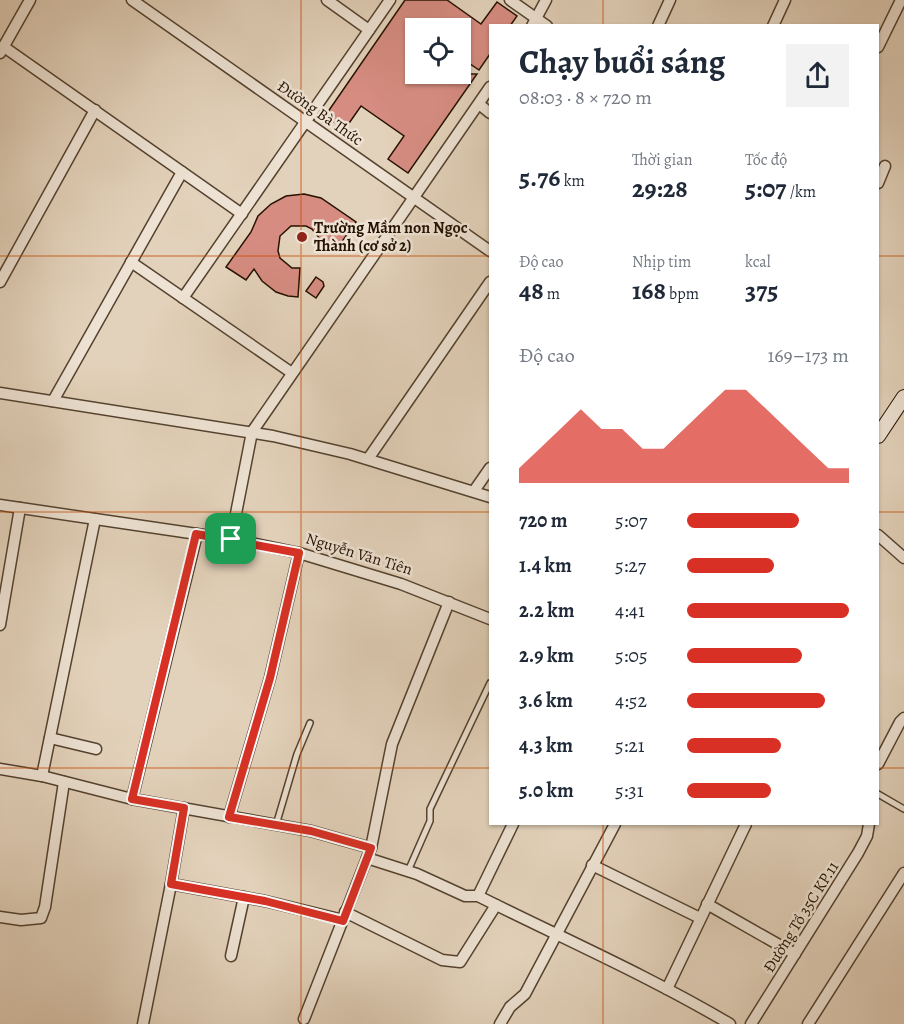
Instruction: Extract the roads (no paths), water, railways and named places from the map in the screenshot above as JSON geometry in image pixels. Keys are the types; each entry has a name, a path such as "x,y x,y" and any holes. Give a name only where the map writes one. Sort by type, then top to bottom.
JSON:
{"street":[{"path":"30,0 2,50 95,110 242,214"},
{"name":"Đường Bà Thức","path":"132,0 489,250"},
{"path":"327,0 369,30"},
{"path":"183,298 390,0"},
{"path":"510,0 534,22 546,0"},
{"path":"659,24 670,0"},
{"path":"774,24 785,0"},
{"path":"879,45 901,0"},
{"path":"231,539 252,432 489,89"},
{"path":"479,104 489,112"},
{"path":"0,282 95,110"},
{"path":"879,181 885,166"},
{"path":"53,401 182,172"},
{"path":"131,262 292,373"},
{"path":"368,459 489,283"},
{"path":"0,393 252,432 368,459 489,497"},
{"path":"879,434 904,397"},
{"path":"474,491 489,469"},
{"name":"Nguyễn Văn Tiên","path":"0,505 231,539 299,553 354,568 489,618"},
{"path":"0,625 20,508"},
{"path":"42,776 95,519"},
{"path":"132,799 196,534"},
{"path":"879,536 904,558"},
{"path":"229,817 270,678 299,553"},
{"path":"304,1019 369,853 392,744 449,602"},
{"path":"879,762 903,721"},
{"path":"50,738 96,749"},
{"path":"0,769 42,776 132,799 311,831 369,853 465,896 478,896 667,989 730,1024"},
{"path":"0,917 21,920 40,918 45,907 64,782"},
{"path":"143,1024 184,808"},
{"path":"478,896 513,825"},
{"path":"500,1024 510,1007 525,994 614,825"},
{"path":"667,989 746,825"},
{"name":"Đường Tổ 35C KP.11","path":"751,1024 858,854 867,836 868,825"},
{"path":"592,865 700,918"},
{"path":"808,1024 904,873"},
{"path":"171,884 344,916 442,960 460,962 496,905"},
{"path":"231,956 244,897"},
{"path":"707,904 795,954"}],"lane":[{"path":"408,871 430,821 430,809 489,685"},
{"path":"276,825 297,754 310,723"},
{"path":"879,795 904,809"}],"place":[{"name":"Trường Mầm non Ngọc Thành (cơ sở 2)","path":"302,237"}]}
